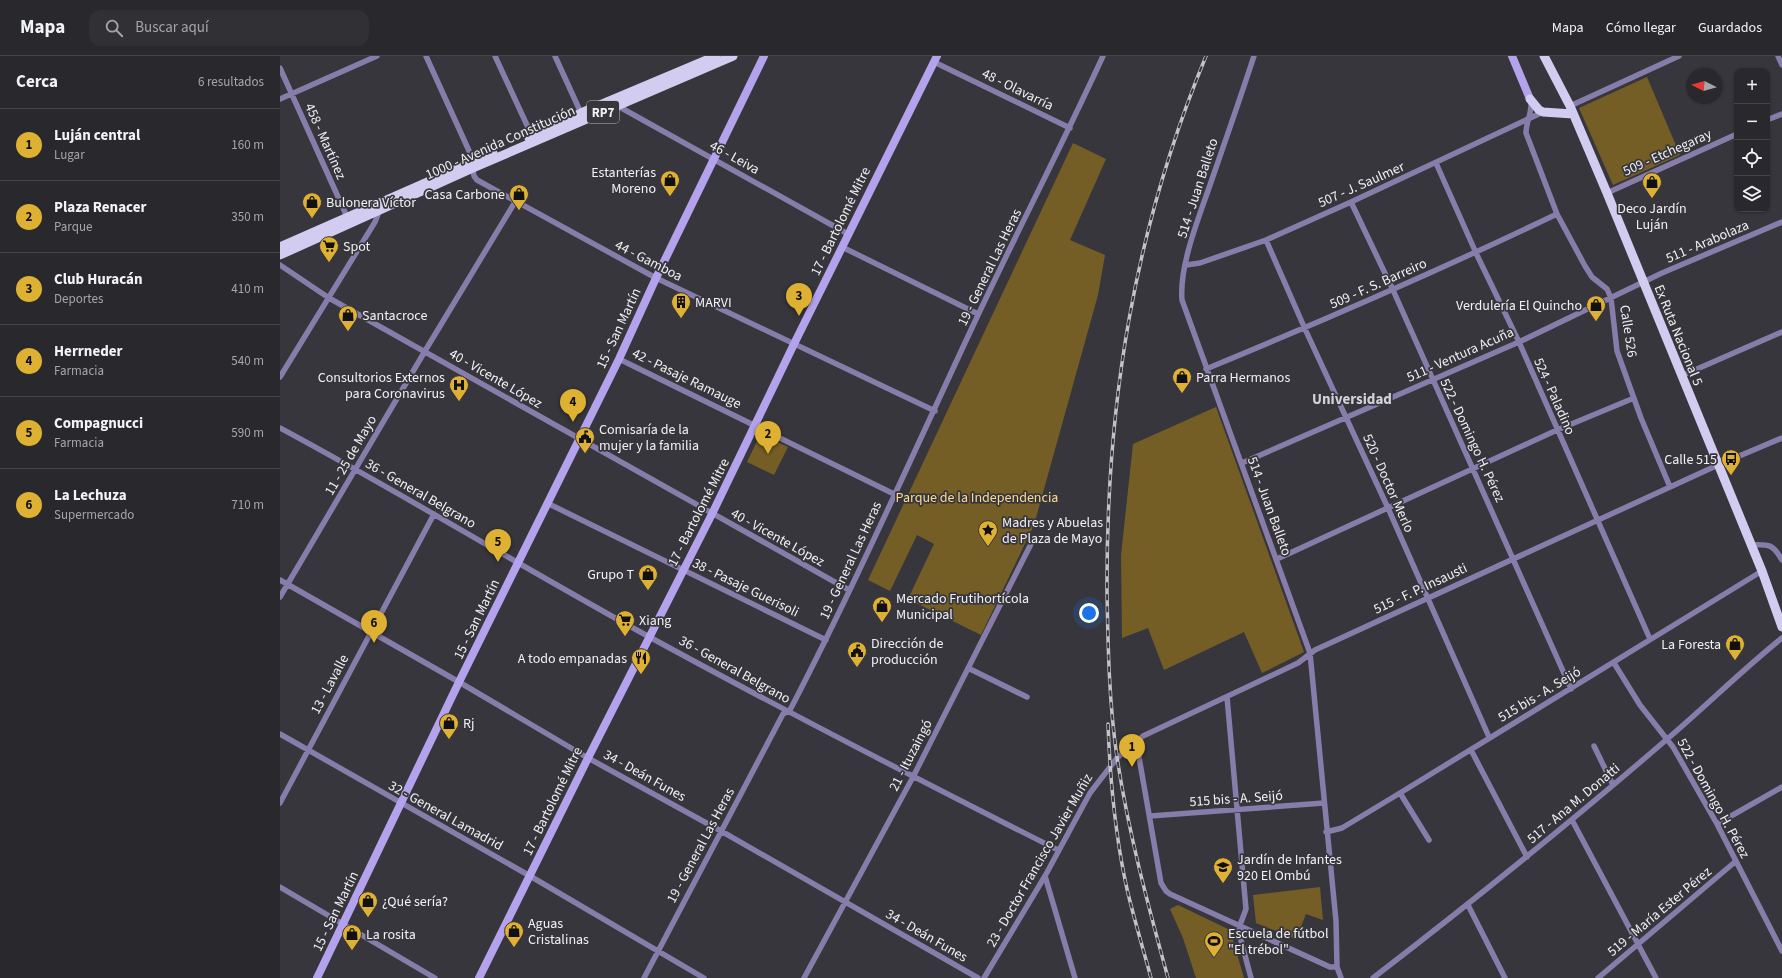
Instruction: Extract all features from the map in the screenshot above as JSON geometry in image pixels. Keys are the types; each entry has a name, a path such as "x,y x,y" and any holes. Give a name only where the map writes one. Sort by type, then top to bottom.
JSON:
{"main road":[{"name":"1000 - Avenida Constitución","path":"280,255 348,221 716,56"},
{"name":"1000 - Avenida Constitución","path":"473,165 581,113 613,103 733,56"},
{"name":"Ex Ruta Nacional 5","path":"1544,56 1571,110 1607,193 1642,282 1762,570 1782,627"},
{"path":"1530,98 1538,110 1543,112 1571,110"},
{"name":"1000 - Avenida Constitución","path":"280,247 348,221"}],"street":[{"path":"280,99 377,56"},
{"name":"44 - Gamboa","path":"426,56 473,165 474,176 477,180 656,278 935,411"},
{"path":"495,56 532,136"},
{"path":"555,56 581,113"},
{"name":"15 - San Martín","path":"317,978 459,682 619,359 656,278 764,56"},
{"name":"19 - General Las Heras","path":"644,978 783,714 792,707 826,640 894,494 935,411 978,314 1070,128 1103,56"},
{"name":"514 - Juan Balleto","path":"1254,56 1199,217 1186,265 1182,285 1182,300 1206,369 1277,559 1310,654 1326,832 1336,921 1338,967 1341,978"},
{"path":"1512,56 1530,98"},
{"path":"1571,110 1679,56"},
{"path":"1778,56 1782,65"},
{"name":"48 - Olavarría","path":"935,59 1070,128"},
{"name":"17 - Bartolomé Mitre","path":"479,978 588,758 712,514 935,59"},
{"name":"458 - Martínez","path":"280,68 348,221"},
{"name":"Calle 526","path":"1530,98 1531,108 1526,133 1557,214 1592,277 1607,289 1611,298 1617,351 1634,398 1670,487"},
{"name":"46 - Leiva","path":"613,103 848,234"},
{"name":"507 - J. Saulmer","path":"1186,265 1200,263 1266,240 1436,163 1543,112"},
{"path":"1770,119 1782,114"},
{"name":"509 - Etchegaray","path":"1607,193 1734,135"},
{"name":"524 - Paladino","path":"1436,163 1598,520 1650,640"},
{"name":"11 - 25 de Mayo","path":"280,598 425,351 515,202"},
{"name":"522 - Domingo H. Pérez","path":"1351,202 1393,290 1472,470 1514,558 1571,689"},
{"path":"280,377 329,298 379,207"},
{"name":"509 - F. S. Barreiro","path":"1206,369 1305,329 1476,253 1557,214"},
{"name":"511 - Arabolaza","path":"1642,282 1782,222"},
{"name":"520 - Doctor Merlo","path":"1266,240 1305,329 1388,508 1489,737"},
{"path":"842,247 978,314"},
{"name":"40 - Vicente López","path":"280,265 329,298 849,590"},
{"name":"511 - Ventura Acuña","path":"1242,463 1518,342 1642,282"},
{"path":"1681,376 1782,332"},
{"name":"42 - Pasaje Ramauge","path":"619,359 894,494"},
{"path":"1277,559 1557,430 1634,398"},
{"name":"36 - General Belgrano","path":"280,428 356,469 518,563 650,637 787,712 1058,850"},
{"name":"515 - F. P. Insausti","path":"1136,740 1298,663 1315,650 1718,465 1782,438"},
{"name":"38 - Pasaje Guerisoli","path":"547,503 826,640"},
{"name":"13 - Lavalle","path":"280,803 434,514"},
{"name":"21 - Ituzaingó","path":"804,978 913,777 1033,540"},
{"path":"1751,545 1771,546 1776,550 1782,560"},
{"name":"515 bis - A. Seijó","path":"1326,832 1342,828 1471,750 1489,737 1614,663 1762,570"},
{"name":"34 - Deán Funes","path":"280,580 459,682 588,758 721,831 978,978"},
{"name":"517 - Ana M. Donatti","path":"1373,978 1468,905 1572,820 1782,638"},
{"name":"522 - Domingo H. Pérez","path":"1614,663 1640,705 1673,747 1717,824 1782,951"},
{"path":"968,668 1027,698"},
{"path":"1227,697 1246,909 1240,925 1240,940 1251,978"},
{"name":"32 - General Lamadrid","path":"280,734 530,876 704,978"},
{"path":"1136,740 1161,883 1166,891 1330,967 1338,967"},
{"name":"23 - Doctor Francisco Javier Muñiz","path":"984,978 1046,876 1058,850 1098,782 1117,758 1136,740"},
{"path":"1594,746 1613,785"},
{"path":"1471,750 1527,857"},
{"path":"1717,824 1782,787"},
{"path":"1400,793 1429,840"},
{"name":"515 bis - A. Seijó","path":"1150,816 1324,803"},
{"path":"1572,820 1656,978"},
{"name":"519 - María Ester Pérez","path":"1598,978 1736,861"},
{"path":"1046,876 1075,978"},
{"path":"280,887 435,978"},
{"path":"1468,905 1505,978"}],"green space":[{"path":"1647,77 1680,155 1613,185 1579,108"},
{"name":"Parque de la Independencia","path":"1073,143 1106,159 1070,240 1105,255 1098,295 1034,525 981,635 908,599 934,544 917,535 890,591 868,580"},
{"path":"1216,407 1304,652 1262,673 1244,632 1164,670 1148,628 1122,638 1121,555 1133,444"},
{"path":"763,435 788,447 774,475 747,462 759,437"},
{"path":"1320,887 1323,920 1306,914 1296,939 1256,923 1253,895"},
{"name":"Escuela de fútbol \"El trébol\"","path":"1178,905 1230,930 1244,978 1196,978 1183,938 1170,909"}],"railway":[{"path":"1168,978 1133,840 1114,737 1109,675 1107,592 1108,522 1112,453 1119,386 1129,319 1143,252 1160,187 1181,121 1206,56"},
{"path":"1108,724 1110,765 1119,848 1130,900 1151,978"}],"place":[{"name":"Estanterías Moreno","path":"670,197"},
{"name":"Deco Jardín Luján","path":"1652,199"},
{"name":"Casa Carbone","path":"519,211"},
{"name":"Bulonera Víctor","path":"312,219"},
{"name":"Spot","path":"329,263"},
{"name":"Club Huracán","path":"799,316"},
{"name":"MARVI","path":"681,319"},
{"name":"Verdulería El Quincho","path":"1596,322"},
{"name":"Santacroce","path":"348,332"},
{"name":"Parra Hermanos","path":"1182,394"},
{"name":"Consultorios Externos para Coronavirus","path":"459,402"},
{"name":"Herrneder","path":"573,422"},
{"name":"Comisaría de la mujer y la familia","path":"585,454"},
{"name":"Plaza Renacer","path":"768,454"},
{"name":"Calle 515","path":"1731,476"},
{"name":"Madres y Abuelas de Plaza de Mayo","path":"988,547"},
{"name":"Compagnucci","path":"498,562"},
{"name":"Grupo T","path":"648,591"},
{"name":"Mercado Frutihortícola Municipal","path":"882,623"},
{"name":"Xiang","path":"625,637"},
{"name":"La Lechuza","path":"374,643"},
{"name":"La Foresta","path":"1735,661"},
{"name":"Dirección de producción","path":"857,668"},
{"name":"A todo empanadas","path":"641,675"},
{"name":"Rj","path":"449,740"},
{"name":"Luján central","path":"1132,767"},
{"name":"Jardín de Infantes 920 El Ombú","path":"1223,884"},
{"name":"¿Qué sería?","path":"368,918"},
{"name":"Aguas Cristalinas","path":"514,948"},
{"name":"La rosita","path":"352,951"},
{"name":"Escuela de fútbol \"El trébol\"","path":"1214,958"}],"district":[{"name":"Universidad","path":"1352,399"}]}
